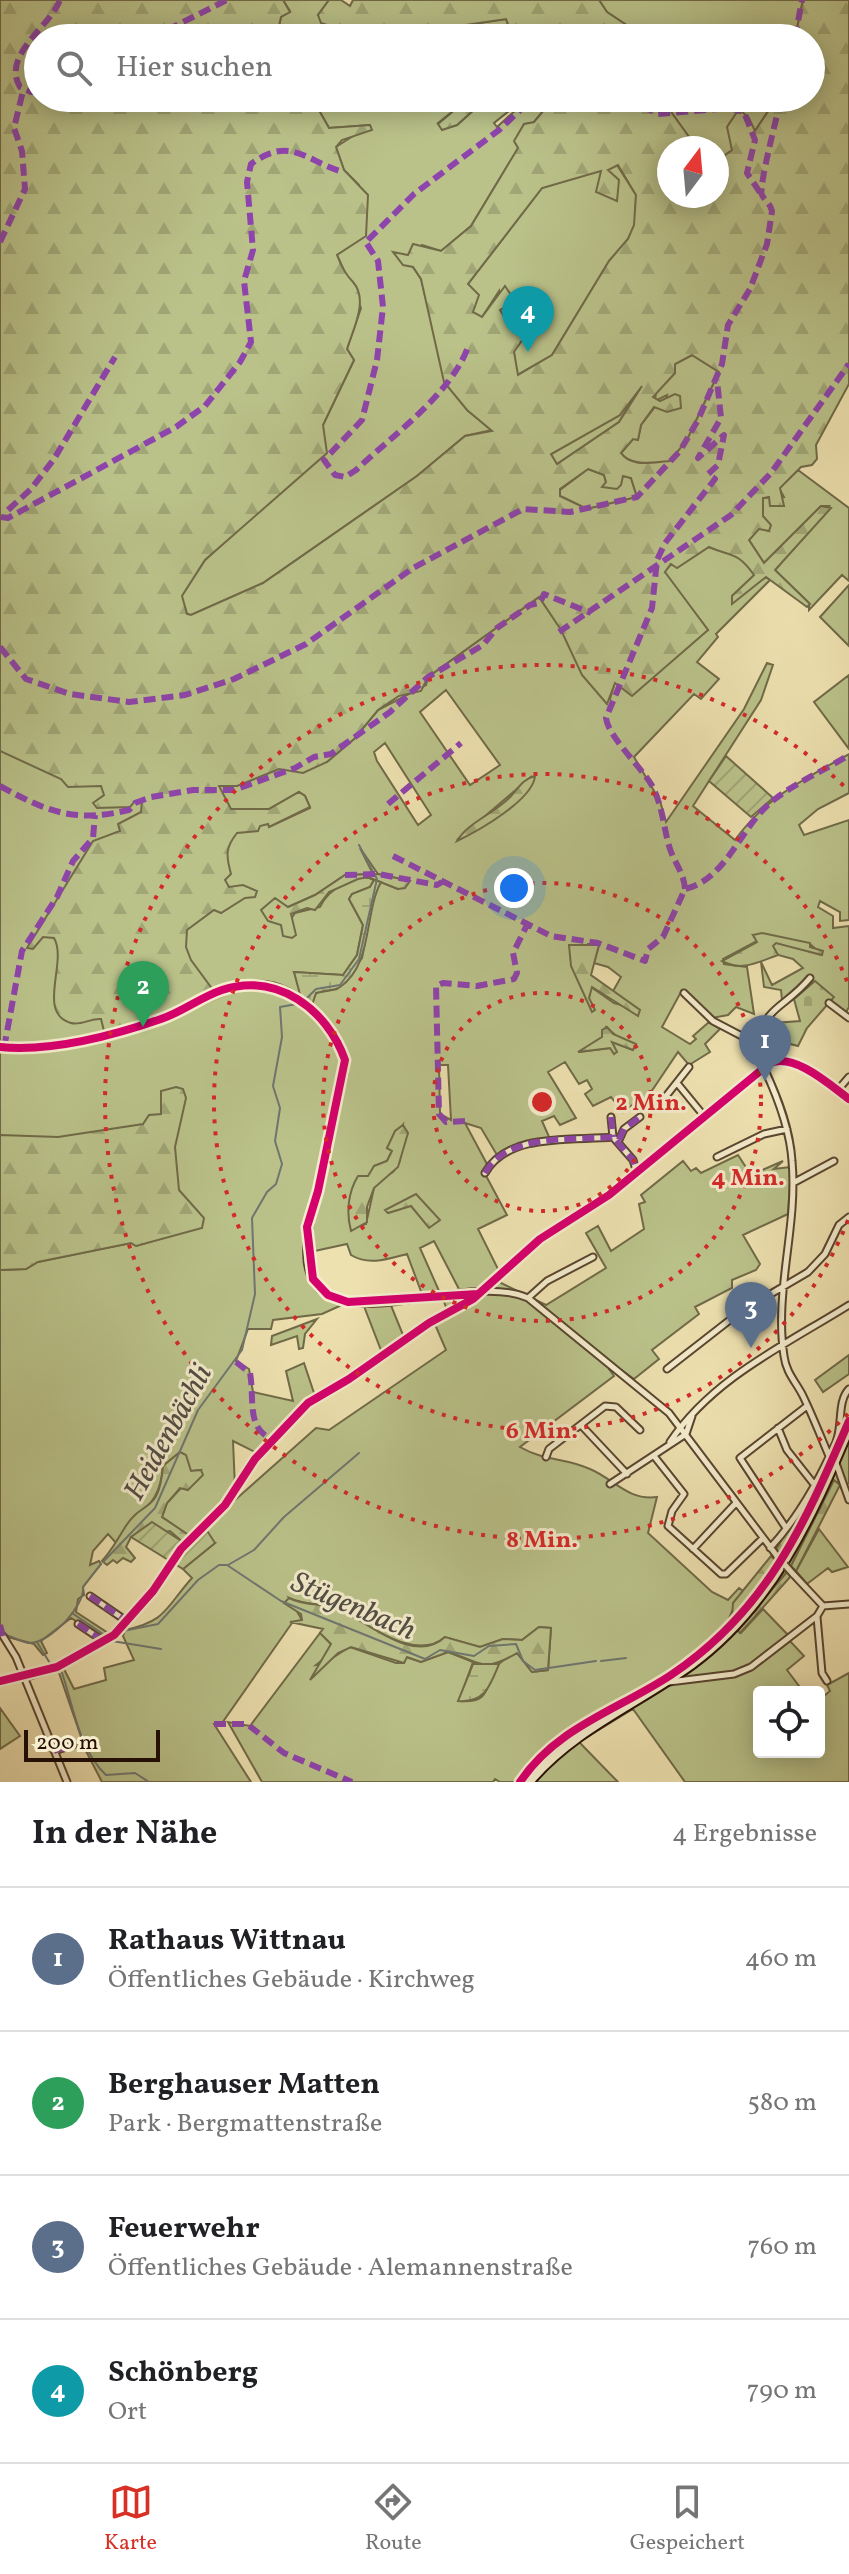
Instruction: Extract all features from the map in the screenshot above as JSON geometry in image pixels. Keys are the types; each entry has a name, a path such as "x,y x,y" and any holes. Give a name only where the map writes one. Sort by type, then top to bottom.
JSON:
{"main road":[{"path":"530,1782 583,1732 691,1665 740,1622 799,1540 832,1459 849,1430"}],"street":[{"path":"755,1043 767,1013 791,998 810,978"},
{"path":"0,1047 47,1046 136,1027 228,988 263,985 282,990 318,1015 345,1060 318,1191 307,1227 308,1260 317,1286 328,1295 355,1302 478,1294 502,1289 528,1298 577,1334 680,1426 762,1539 823,1606"},
{"path":"684,993 713,1021 755,1043 770,1063"},
{"path":"829,1003 849,1018"},
{"path":"478,1294 540,1239 581,1215 637,1173 770,1063 791,1063 849,1099"},
{"path":"659,1105 689,1067"},
{"path":"764,1068 787,1129 793,1183 781,1288 787,1371 807,1406 849,1500"},
{"path":"837,1091 849,1077"},
{"path":"677,1083 704,1117"},
{"path":"611,1117 616,1138 633,1160 637,1173"},
{"path":"485,1173 497,1156 534,1142 616,1138 640,1117"},
{"path":"717,1157 764,1134 787,1129"},
{"path":"793,1183 834,1161"},
{"path":"667,1369 701,1339 814,1267 825,1254 839,1225 849,1217"},
{"path":"528,1298 547,1281 593,1257"},
{"path":"495,1277 502,1289"},
{"path":"670,1442 680,1426 720,1385 849,1305"},
{"path":"770,1548 832,1459 840,1430 843,1395 849,1389"},
{"path":"546,1457 549,1449 610,1404 640,1430"},
{"path":"786,1528 739,1462 742,1455 807,1406"},
{"path":"610,1484 686,1434 693,1415"},
{"path":"581,1425 627,1474"},
{"path":"778,1428 787,1450 813,1483"},
{"path":"654,1456 684,1494 672,1511 668,1526 723,1575 762,1539"},
{"path":"693,1549 735,1504"},
{"path":"24,1678 57,1667 105,1642 214,1517"},
{"path":"90,1596 125,1620"},
{"path":"823,1606 849,1604"},
{"path":"664,1683 734,1674 751,1667 817,1616 823,1606"},
{"path":"817,1616 822,1673 827,1681"},
{"path":"78,1624 105,1642"},
{"path":"3,1636 67,1782"},
{"path":"691,1665 701,1676"},
{"path":"54,1751 73,1745"}],"green space":[{"path":"0,0 283,0 290,12 281,17 279,24 24,24 24,112 320,112 329,128 370,125 372,130 342,140 336,147 344,170 368,195 366,236 337,255 358,289 360,306 347,349 354,360 323,425 327,453 205,560 182,596 187,614 191,615 263,583 417,476 465,436 492,431 467,410 444,382 421,279 413,267 403,265 393,252 408,255 413,244 441,251 471,226 518,148 514,141 524,124 534,122 542,112 671,112 688,136 657,136 657,208 729,208 729,152 732,150 727,127 737,112 749,118 755,131 768,112 825,112 825,24 798,24 803,0 849,0 849,384 816,445 817,459 812,465 801,467 780,488 784,506 770,506 769,497 763,498 763,516 771,525 769,531 759,529 749,540 764,563 821,506 831,508 775,570 810,604 807,607 766,577 732,604 732,596 754,575 739,559 709,547 677,568 671,564 665,572 708,630 632,696 615,683 607,704 582,675 561,630 539,597 428,677 421,691 399,696 378,710 354,739 327,762 303,773 279,769 237,786 219,786 231,809 269,809 299,792 305,796 310,807 269,827 268,824 260,826 258,831 237,833 230,843 228,857 231,874 225,880 229,887 243,885 257,891 255,897 245,898 221,913 214,910 187,930 186,947 191,960 213,990 157,1018 104,1031 101,1019 71,1023 61,1017 56,1009 54,998 58,960 54,938 43,937 33,949 27,948 93,841 120,831 118,824 141,812 142,800 135,801 130,807 97,808 93,803 104,795 101,786 68,787 61,779 0,751","holes":["618,165 636,195 634,225 628,239 609,261 552,355 518,375 514,352 527,333 518,323 506,320 500,310 515,301 505,286 482,317 473,312 479,295 468,284 542,188 601,171 596,192 617,201 619,180 608,170","692,355 719,372 687,440 670,461 643,463 625,458 621,453 633,439 638,440 641,425 654,407 667,412 681,408 680,396 675,394 660,401 653,397 675,373 675,364","642,386 619,422 557,464 551,454 620,415","588,469 604,475 606,482 602,487 617,489 623,476 631,478 637,497 587,509 560,496 560,489"]},
{"path":"283,0 329,0 318,15 332,24 279,24 281,17 290,11"},
{"path":"329,0 341,0 350,6 353,0 599,0 607,12 625,24 508,24 506,19 472,24 324,24 318,15"},
{"path":"599,0 803,0 798,24 625,24 607,12"},
{"path":"506,19 508,24 472,24"},
{"path":"320,112 452,112 438,123 447,128 457,125 471,112 508,112 494,123 497,127 514,112 542,112 471,226 441,251 422,245 413,267 421,279 430,316 467,410 492,430 465,436 417,476 263,583 191,615 187,614 181,596 205,560 324,447 323,425 354,360 347,349 361,308 337,255 359,185 344,170 336,147 370,125 329,128"},
{"path":"452,112 471,112 457,125 442,130 438,124"},
{"path":"671,112 768,112 754,132 732,120 729,124 732,150 729,152 729,136 688,136"},
{"path":"617,165 636,195 635,225 628,239 609,261 552,355 517,375 514,352 518,323 506,320 500,310 499,291 482,317 473,312 468,284 542,188"},
{"path":"692,355 719,372 687,440 670,462 643,463 626,457 621,453 633,439 638,439 641,425 655,407 664,409 667,395 655,401 656,392 675,373 675,364"},
{"path":"641,385 619,422 557,464 550,455 620,415"},
{"path":"588,469 604,475 606,482 623,476 631,478 637,497 587,509 560,496 560,490"},
{"path":"798,470 849,508 849,581 842,575 809,610 809,603 775,570 829,506 821,506 764,563 749,540 759,528 769,531 763,516 763,498 784,497 779,488"},
{"path":"708,547 739,556 755,575 732,596 766,577 770,580 716,634 718,637 697,662 719,679 701,699 694,694 634,757 660,801 666,822 744,709 767,663 773,665 761,700 693,806 735,840 773,801 849,754 849,793 818,809 799,825 804,835 849,820 849,920 840,921 840,912 820,901 818,907 833,916 833,928 849,926 849,1007 845,1014 830,1002 802,994 794,999 782,1000 781,990 764,987 761,962 772,985 803,968 793,959 778,955 772,946 775,942 822,955 810,944 753,935 757,941 723,959 724,964 747,967 754,1014 736,1007 728,1015 712,1018 682,990 662,1027 690,1044 696,1039 693,1036 709,1022 720,1029 705,1044 710,1052 689,1065 678,1052 643,1104 639,1100 623,1112 611,1097 593,1106 585,1094 592,1089 587,1080 579,1084 565,1062 548,1072 576,1118 560,1125 554,1116 542,1121 550,1139 531,1140 497,1155 481,1128 465,1123 488,1166 484,1172 507,1215 478,1229 499,1271 496,1274 501,1283 546,1305 606,1268 586,1233 598,1226 611,1251 644,1229 639,1204 645,1202 641,1195 683,1161 691,1171 696,1168 701,1173 738,1155 751,1175 783,1161 774,1169 791,1167 788,1214 743,1235 760,1264 756,1270 732,1280 732,1288 695,1307 699,1314 652,1350 659,1359 634,1379 613,1364 609,1369 614,1376 520,1447 590,1469 629,1493 657,1497 648,1533 712,1592 728,1600 739,1588 743,1591 723,1631 778,1563 787,1572 737,1630 741,1633 763,1609 788,1635 769,1650 772,1655 790,1641 804,1656 787,1670 799,1686 753,1686 753,1758 825,1758 825,1695 830,1691 827,1685 849,1673 849,1782 685,1782 633,1709 579,1742 618,1782 500,1782 495,1779 493,1782 262,1782 228,1722 250,1726 320,1633 331,1644 326,1657 316,1665 350,1647 396,1663 404,1663 406,1657 421,1662 448,1652 473,1662 459,1701 478,1699 483,1695 499,1664 517,1653 532,1672 548,1670 551,1628 539,1627 522,1640 503,1639 480,1647 445,1637 432,1644 418,1646 387,1636 331,1607 289,1598 302,1620 292,1623 222,1723 214,1724 251,1782 102,1782 86,1751 58,1670 63,1667 74,1689 106,1680 104,1668 134,1660 123,1636 125,1630 158,1618 192,1578 183,1569 215,1543 192,1538 162,1517 167,1503 181,1488 188,1490 201,1470 191,1471 180,1452 163,1466 156,1494 130,1523 117,1544 108,1534 93,1551 90,1565 99,1561 101,1564 83,1587 84,1595 78,1599 76,1612 108,1633 103,1638 71,1618 41,1641 47,1653 43,1655 34,1644 0,1635 0,1270 26,1269 37,1262 131,1243 136,1246 201,1227 0,1266 0,744 327,762 354,739 378,710 426,685 428,677 539,597 610,699 615,682 708,630 664,572 671,564 677,567","holes":["446,690 500,765 470,785 420,712","385,743 431,815 418,825 374,752","532,776 495,819 457,840","299,792 305,796 310,808 271,826 269,809","360,848 378,874 409,881 398,889 381,882 374,894 362,958 337,989 316,993 312,1004 294,972 343,975 357,955 363,925 349,899 352,894 370,887 374,880 351,880 329,894 320,907 295,913 291,919 288,907 315,895 345,875 373,874","588,944 599,945 594,963 608,967 621,977 612,993 639,1010 614,1003 591,987 589,998","606,1027 633,1050 612,1042 610,1048 579,1052 602,1037","439,1065 448,1065 451,1120 440,1114","403,1125 400,1161 393,1172 380,1179 374,1188 366,1224 356,1227 374,1166 387,1161 392,1151 387,1148","434,1241 461,1293 442,1296 447,1310 403,1335 388,1298 362,1301 384,1358 434,1322 446,1350 329,1430 316,1428 235,1500 230,1500 235,1488 233,1441 261,1455 316,1399 304,1363 286,1371 293,1401 253,1392 249,1369 236,1361 248,1329 271,1329 273,1320 322,1314 344,1304 345,1298 329,1291 319,1282 310,1252 347,1244 351,1255 365,1260 407,1254 422,1294 440,1293 420,1248"]},
{"path":"849,585 849,646 820,617"},
{"path":"849,675 849,749 814,702"},
{"path":"726,756 773,798 751,817 709,781"},
{"path":"535,776 525,795 515,804 457,841 468,828 505,802 524,781"},
{"path":"378,874 410,881 405,888 398,889 368,877 329,892 315,910 307,908 291,914 296,935 292,938 283,936 281,925 268,921 261,910 275,898 288,907 315,895 345,875"},
{"path":"374,880 381,882 358,966 340,987 316,993 312,1005 301,998 294,972 343,975 357,955 363,925 349,899 352,894 370,887"},
{"path":"762,933 810,943 810,947 823,951 822,955 776,943 773,946 778,955 757,963 736,966 722,961 757,942 753,935"},
{"path":"569,945 599,945 591,975 640,1010 638,1016 592,987 589,998 595,1010 592,1012 571,966"},
{"path":"815,981 834,997 807,1028 798,1046 779,1041 770,1034 776,1032 774,1023 800,1021 794,999"},
{"path":"607,1027 613,1034 636,1044 633,1050 612,1042 617,1052 614,1054 610,1048 578,1052 602,1037 602,1030"},
{"path":"176,1087 183,1089 186,1098 175,1147 179,1190 204,1218 202,1228 136,1246 131,1243 38,1262 26,1269 0,1270 0,1135 58,1137 143,1124 149,1115 161,1114 161,1091"},
{"path":"403,1125 408,1133 398,1167 374,1188 367,1207 367,1222 351,1231 349,1203 355,1182 358,1176 368,1176 374,1166 387,1161 392,1151 387,1148 395,1131"},
{"path":"416,1194 440,1220 429,1228 411,1206 388,1213 385,1210"},
{"path":"317,1319 305,1334 303,1348 299,1349 297,1336 271,1345 272,1336"},
{"path":"849,1355 849,1374 823,1392 815,1380"},
{"path":"849,1418 849,1483 841,1488 839,1482 831,1483 791,1566 782,1558 807,1513"},
{"path":"836,1446 807,1513 782,1558 775,1551"},
{"path":"180,1452 186,1455 191,1471 201,1470 203,1475 188,1490 180,1488 167,1503 162,1517 190,1536 184,1543 170,1531 131,1537 126,1547 135,1558 131,1562 123,1558 117,1563 113,1560 107,1565 102,1561 131,1519 149,1505 158,1493 163,1466"},
{"path":"834,1480 840,1485 796,1571 791,1566"},
{"path":"152,1522 186,1544 204,1526 215,1543 183,1569 131,1537"},
{"path":"819,1529 848,1567 832,1572 828,1568 807,1584 796,1571"},
{"path":"771,1556 778,1563 724,1631 732,1618 733,1603"},
{"path":"787,1572 791,1576 740,1633 737,1630"},
{"path":"289,1598 336,1608 393,1639 420,1647 445,1637 480,1647 503,1639 522,1640 539,1627 551,1628 548,1670 532,1672 517,1653 488,1665 448,1652 421,1662 407,1657 404,1663 351,1647 338,1653 310,1680 331,1644 320,1633 323,1629 290,1622 302,1620 301,1614 284,1603"},
{"path":"473,1664 499,1664 485,1692 475,1699 458,1701"},
{"path":"0,1708 20,1736 0,1749"}],"waterway":[{"name":"Heidenbächli","path":"306,999 316,989 340,985 359,959 377,879 359,845"},
{"name":"Heidenbächli","path":"103,1562 155,1508 198,1410 242,1350 255,1294 252,1218 267,1192 276,1184 282,1164 275,1141 280,1108 273,1086 282,1037 280,1007 297,1004"},
{"path":"228,1565 254,1550 284,1517 359,1453"},
{"name":"Heidenbächli","path":"0,1634 30,1643 57,1630 73,1612 83,1587 101,1564"},
{"name":"Stügenbach","path":"111,1640 123,1631 158,1624 198,1580 219,1565 227,1565 281,1601 425,1659 440,1650 474,1656 489,1646 516,1644 523,1661 535,1670 596,1661"},
{"name":"Stügenbach","path":"72,1613 103,1634"},
{"path":"112,1641 161,1649"},
{"path":"37,1642 51,1665"},
{"name":"Stügenbach","path":"601,1661 626,1658"},
{"path":"61,1670 83,1739 97,1764 106,1775 135,1773 149,1782"}],"marked path":[{"path":"44,24 60,0"},
{"path":"179,24 227,0"},
{"path":"798,24 802,0"},
{"path":"24,50 16,75 20,87 24,89"},
{"path":"0,242 25,189 22,151 14,128 23,91"},
{"path":"368,240 414,194 518,112"},
{"path":"654,112 682,112"},
{"path":"744,112 755,140 747,173 761,194"},
{"path":"0,647 26,679 70,694 129,702 185,695 234,679 306,644 413,568 523,509 570,512 637,497 680,451 698,420 722,364 728,325 750,289 767,244 772,211 762,195 762,189 778,112"},
{"path":"1,517 8,518 176,427 205,406 240,362 251,342 244,281 253,250 247,182 251,164 277,151 288,151 343,172"},
{"path":"367,244 378,261 383,307 377,360 362,420 324,460 335,475 345,477 356,470 435,398 460,364 468,347"},
{"path":"8,510 31,489 54,459 115,357"},
{"path":"559,632 731,515 771,473 849,364"},
{"path":"685,889 670,849 655,792 612,733 606,718 652,608 657,560 665,543 715,479 708,474 718,465 724,435 698,458 721,418 717,380"},
{"path":"0,786 33,803 77,815 129,810 135,803 151,797 193,790 234,790 295,768 314,757 331,754 390,712 428,677 483,645 497,628 530,605 540,603 544,594 591,613"},
{"path":"388,804 461,743"},
{"path":"393,856 551,936 598,943 645,961 648,949 663,937 685,889 700,883 723,863 763,810 792,787 849,755"},
{"path":"4,1048 22,951 57,897 73,861 93,838 95,815"},
{"path":"345,875 378,874 437,885 442,882"},
{"path":"465,1121 446,1122 439,1114 436,986 443,983 477,986 514,979 517,973 513,953 527,925"},
{"path":"611,1117 613,1137"},
{"path":"619,1140 624,1129 640,1117"},
{"path":"485,1173 495,1160 525,1145 561,1139 613,1137 633,1160 637,1173"},
{"path":"236,1362 250,1373 255,1422 266,1436 275,1440"},
{"path":"90,1596 125,1620"},
{"path":"78,1624 105,1642"},
{"path":"0,1625 3,1636"},
{"path":"214,1724 247,1724 284,1753 352,1782"},
{"path":"54,1751 73,1745"}],"cycle path":[{"path":"0,1047 61,1045 102,1037 161,1019 214,993 242,986 262,986 297,999 326,1025 345,1060 318,1191 307,1227 313,1279 328,1295 348,1302 478,1294"},
{"path":"0,1681 57,1667 114,1635 153,1591 181,1549 225,1505 255,1459 308,1403 349,1379 429,1323 473,1299 540,1239 609,1195 770,1063 780,1061 801,1066 849,1099"},
{"path":"520,1782 535,1763 570,1733 671,1675 705,1650 734,1622 780,1562 799,1529 849,1421"}],"place":[{"name":"Schönberg","path":"528,352"},
{"name":"Berghauser Matten","path":"143,1027"},
{"name":"Rathaus Wittnau","path":"765,1081"},
{"name":"Feuerwehr","path":"751,1348"}]}
